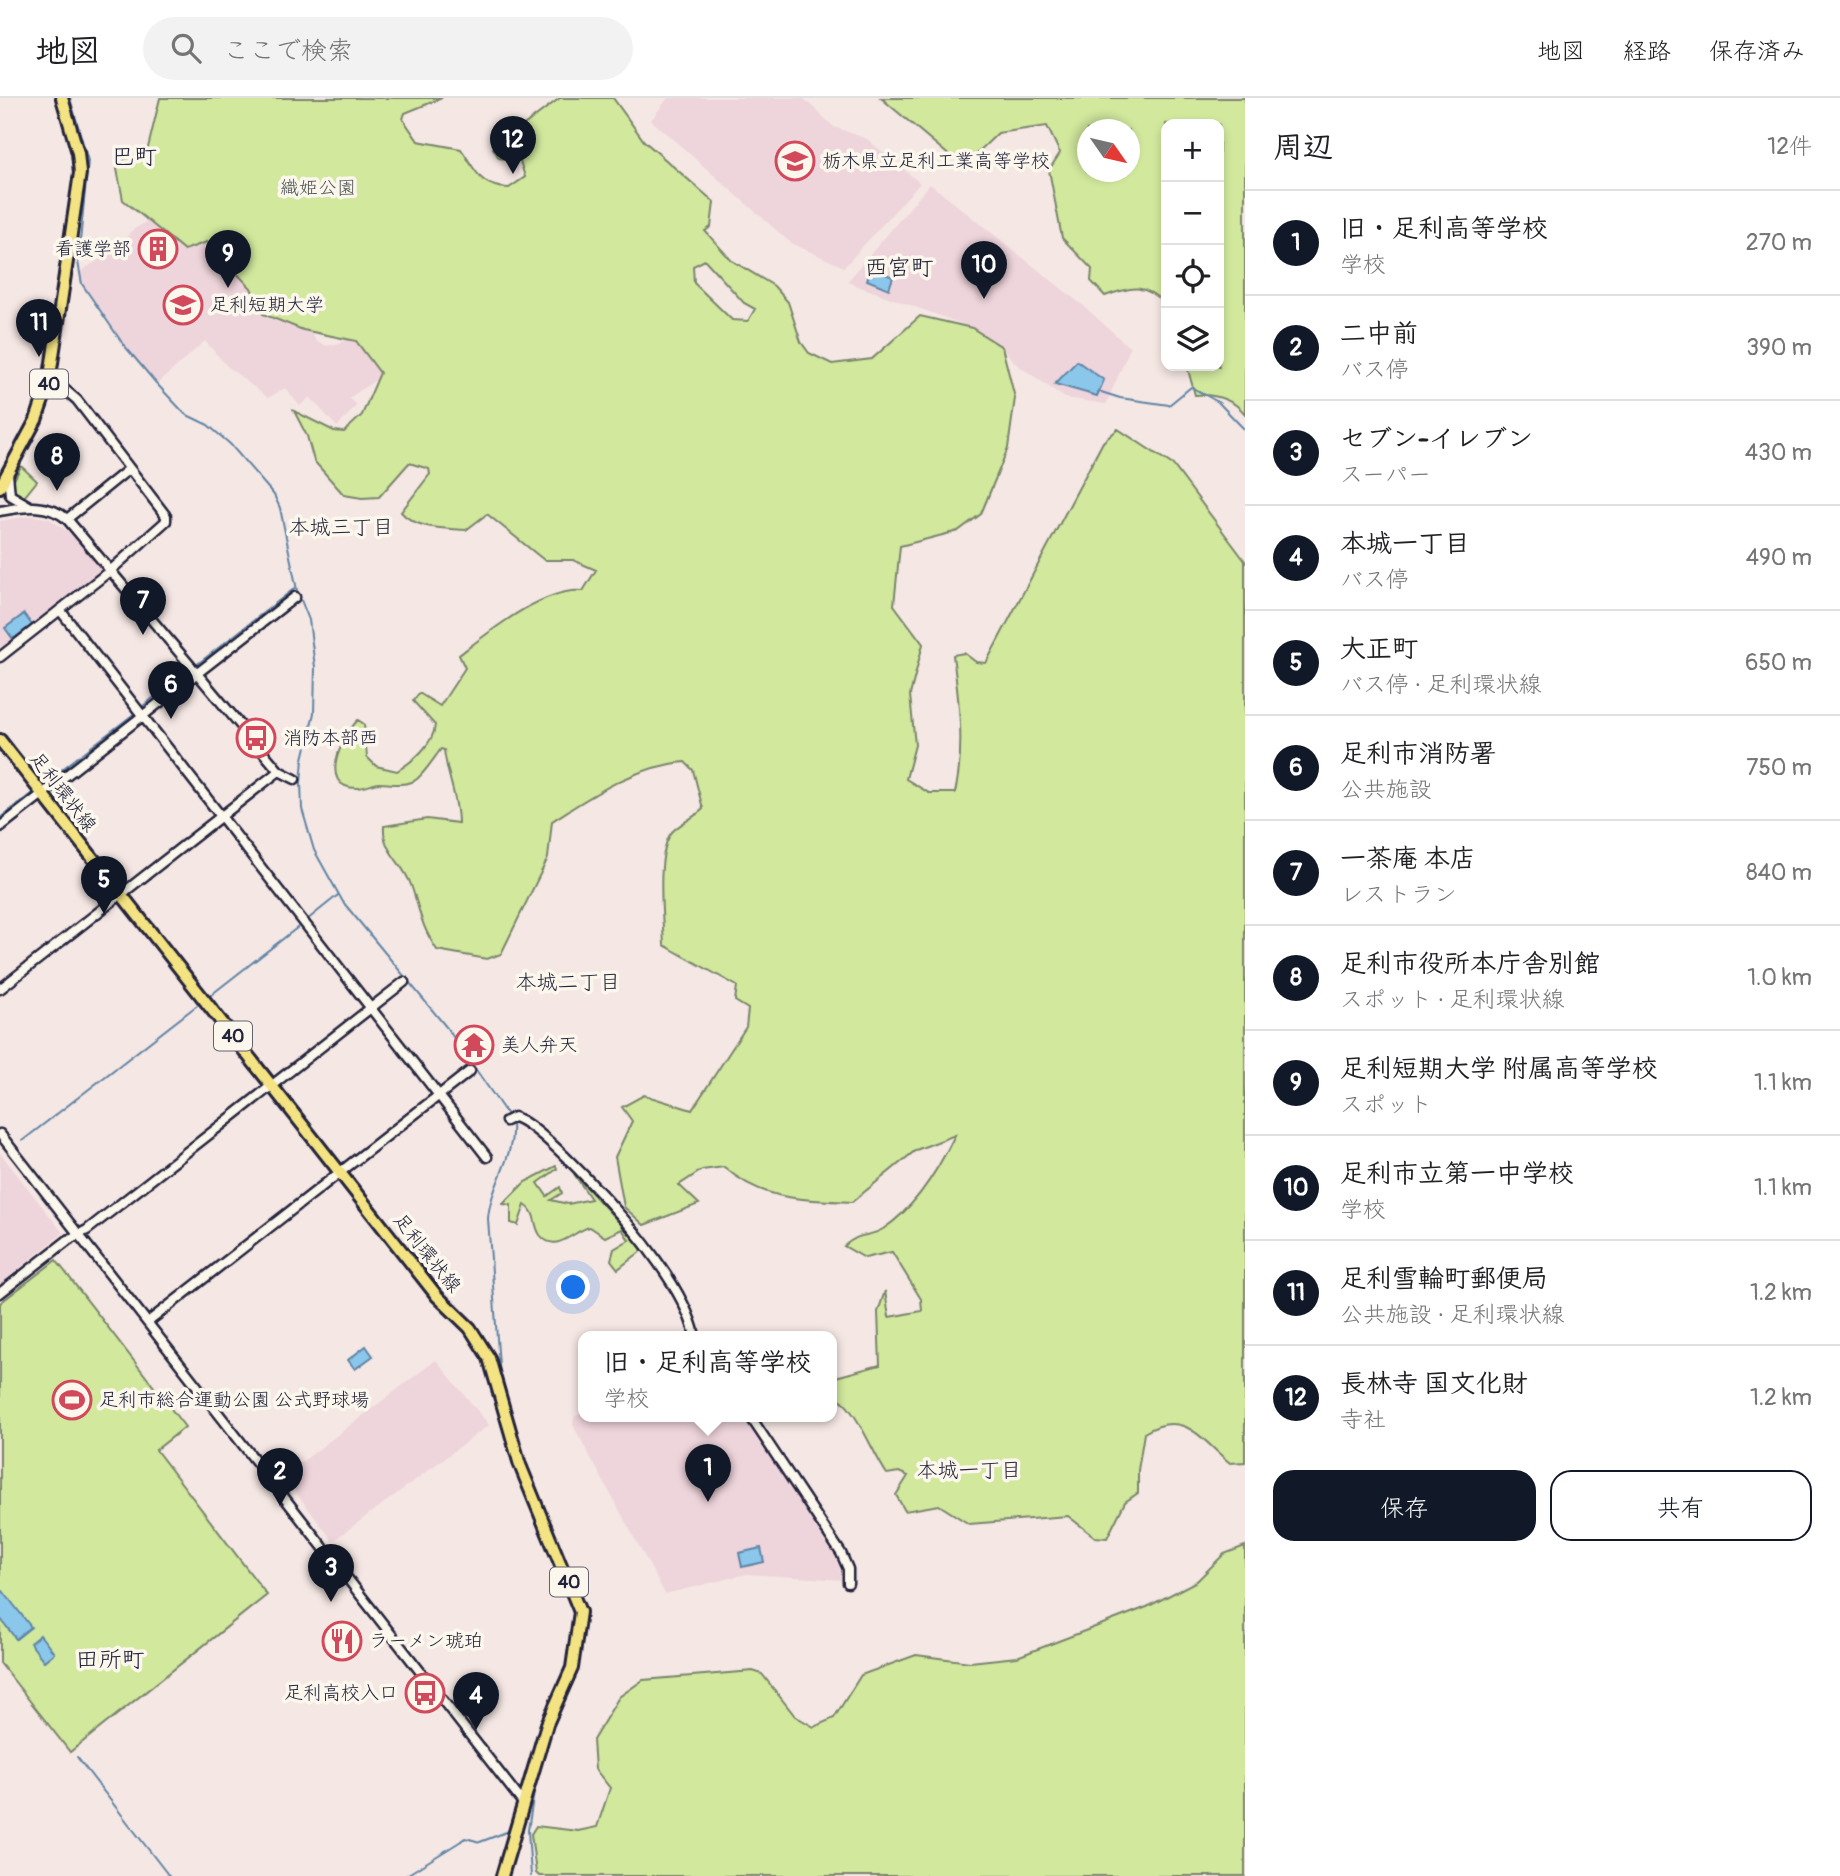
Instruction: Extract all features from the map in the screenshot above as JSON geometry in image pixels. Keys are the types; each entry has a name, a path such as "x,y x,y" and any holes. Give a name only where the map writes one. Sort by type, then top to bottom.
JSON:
{"main road":[{"name":"40","path":"0,487 36,420 49,383 80,173 78,153 62,98"},
{"name":"足利環状線","path":"0,740 437,1296 470,1328 491,1363 520,1465 580,1612 572,1668 547,1724 502,1876"}],"street":[{"path":"0,657 111,570 166,522 166,516 77,400 63,388 49,383"},
{"path":"67,519 129,469"},
{"path":"8,474 10,495 32,507"},
{"path":"0,511 32,507 50,509 67,519 278,771 295,779"},
{"path":"0,827 295,597"},
{"path":"60,610 487,1157"},
{"path":"0,989 278,771"},
{"path":"0,1293 404,982"},
{"path":"148,1322 470,1071"},
{"path":"506,1121 514,1117 525,1122 559,1151 634,1231 664,1273 693,1331"},
{"path":"0,1134 523,1803"},
{"path":"754,1422 841,1553 848,1569 848,1583"}],"shaded area":[{"name":"栃木県立足利工業高等学校","path":"668,98 803,98 834,127 867,139 920,183 844,267 791,243 651,120"},
{"path":"930,184 1086,308 1130,348 1106,404 1065,398 1015,363 1002,347 973,328 847,282"},
{"name":"足利短期大学","path":"147,221 159,221 221,245 288,326 299,325 310,330 316,341 327,346 340,343 355,334 383,375 349,398 357,405 337,427 310,397 300,406 285,388 268,398 227,366 205,341 158,383 137,362 81,285 80,272 123,244 130,232"},
{"path":"30,516 48,518 73,535 103,571 0,654 0,521"},
{"path":"0,1153 63,1233 0,1284"},
{"path":"436,1360 489,1425 333,1541 291,1486 294,1468"},
{"path":"578,1415 578,1422 748,1422 833,1551 844,1580 747,1574 665,1594 573,1425 574,1417"}],"green space":[{"name":"織姫公園","path":"160,98 442,98 405,113 403,119 418,141 461,149 485,181 491,185 509,188 525,177 520,161 499,158 493,148 560,98 613,98 644,141 714,202 711,227 705,231 731,260 774,286 788,302 801,342 809,353 832,364 872,359 920,316 972,328 1002,347 1015,398 1008,448 981,514 958,531 900,546 894,605 923,644 910,695 915,745 906,779 929,793 955,793 958,776 960,724 953,655 964,653 976,662 986,663 1103,442 1118,429 1173,465 1245,561 1245,1462 1230,1463 1201,1437 1182,1425 1158,1426 1144,1433 1138,1470 1138,1493 1125,1502 1107,1538 1095,1537 1068,1516 969,1524 939,1505 905,1511 896,1495 908,1476 899,1472 887,1474 856,1418 837,1396 837,1377 880,1365 878,1312 885,1291 889,1317 922,1311 921,1299 892,1252 865,1258 844,1246 855,1238 883,1229 905,1211 933,1174 955,1135 916,1150 852,1202 800,1199 769,1192 754,1187 724,1167 702,1170 679,1185 699,1204 644,1225 624,1207 615,1157 632,1121 622,1107 644,1095 692,1110 746,1027 748,1009 735,1001 737,986 664,945 661,887 663,855 672,832 703,809 693,770 685,762 649,769 615,783 552,821 548,858 501,954 487,959 437,950 424,925 411,885 386,843 384,826 427,819 458,823 444,750 441,749 424,772 413,781 403,784 379,783 357,788 345,786 338,779 335,770 340,748 358,720 364,724 367,757 376,766 397,771 403,767 421,752 434,732 435,725 413,701 419,693 440,706 465,668 459,655 535,603 568,591 583,591 596,570 573,560 544,560 487,514 466,530 431,527 407,518 401,512 430,474 429,469 409,463 379,497 344,495 314,461 307,436 294,411 334,431 344,432 362,415 380,373 356,341 303,330 263,314 251,288 207,242 184,250 123,200 117,169 125,159 147,152","holes":["705,260 744,303 755,309 748,321 732,320 694,283 693,266"]},
{"path":"881,98 1245,98 1245,414 1223,398 1195,395 1188,371 1224,371 1224,119 1161,119 1161,301 1138,288 1105,296 1091,281 1092,269 1062,238 1049,170 1060,153 1047,126 998,133 969,161 951,157"},
{"path":"21,466 37,481 25,496 17,496 11,486"},
{"path":"556,1166 557,1169 538,1183 547,1196 560,1187 562,1193 551,1200 568,1204 591,1199 574,1174 644,1249 618,1269 611,1260 614,1249 629,1240 622,1229 605,1237 590,1227 565,1240 552,1243 540,1235 531,1211 525,1205 518,1225 511,1223 511,1205 503,1204 525,1182"},
{"path":"56,1260 185,1427 156,1450 267,1595 70,1752 0,1663 0,1303"},
{"path":"1245,1546 1245,1876 539,1876 536,1873 531,1834 536,1826 578,1831 597,1827 610,1788 595,1769 593,1740 619,1697 643,1680 753,1671 762,1674 795,1716 814,1727 834,1718 861,1675 916,1655 970,1662 1017,1657 1147,1607 1197,1581 1224,1554"}],"water":[{"path":"871,268 893,277 889,289 867,280"},
{"path":"1077,361 1104,380 1097,396 1055,384"},
{"path":"24,614 32,625 13,639 5,628"},
{"path":"366,1346 373,1356 355,1369 348,1360"},
{"path":"761,1548 764,1562 742,1567 739,1553"},
{"path":"3,1591 31,1627 16,1639 0,1618 0,1593"},
{"path":"40,1635 54,1653 44,1661 30,1643"}],"waterway":[{"path":"70,98 88,161 78,262 82,284 123,344 156,383 185,414 208,425 230,444 274,495 280,508 297,590 309,620 315,667 314,713 303,759 301,783 302,809 314,850 343,902 447,1028 506,1113"},
{"path":"1098,391 1120,398 1169,405 1191,387 1218,402 1245,430"},
{"path":"195,666 295,588"},
{"path":"139,709 190,669"},
{"path":"43,784 135,713"},
{"path":"0,818 36,790"},
{"path":"307,920 338,895"},
{"path":"207,998 302,924"},
{"path":"22,1141 200,1003"},
{"path":"500,1378 488,1219 493,1195 510,1149 512,1124"},
{"path":"77,1757 169,1876"},
{"path":"531,1876 528,1830 536,1780"},
{"path":"405,1876 466,1838 480,1842 509,1831"}],"place":[{"name":"栃木県立足利工業高等学校","path":"795,161"},
{"name":"長林寺 国文化財","path":"513,174"},
{"name":"看護学部","path":"158,249"},
{"name":"足利短期大学 附属高等学校","path":"228,288"},
{"name":"足利市立第一中学校","path":"984,299"},
{"name":"足利短期大学","path":"183,305"},
{"name":"足利雪輪町郵便局","path":"39,357"},
{"name":"足利市役所本庁舎別館","path":"57,491"},
{"name":"一茶庵 本店","path":"143,635"},
{"name":"足利市消防署","path":"171,719"},
{"name":"消防本部西","path":"256,738"},
{"name":"大正町","path":"104,914"},
{"name":"美人弁天","path":"474,1045"},
{"name":"足利市総合運動公園 公式野球場","path":"72,1400"},
{"name":"旧・足利高等学校","path":"708,1502"},
{"name":"二中前","path":"280,1506"},
{"name":"セブン-イレブン","path":"331,1602"},
{"name":"ラーメン琥珀","path":"342,1641"},
{"name":"足利高校入口","path":"425,1693"},
{"name":"本城一丁目","path":"476,1730"}],"district":[{"name":"巴町","path":"134,156"},
{"name":"西宮町","path":"899,267"},
{"name":"本城三丁目","path":"341,527"},
{"name":"本城二丁目","path":"568,982"},
{"name":"本城一丁目","path":"969,1470"},
{"name":"田所町","path":"110,1659"}]}
